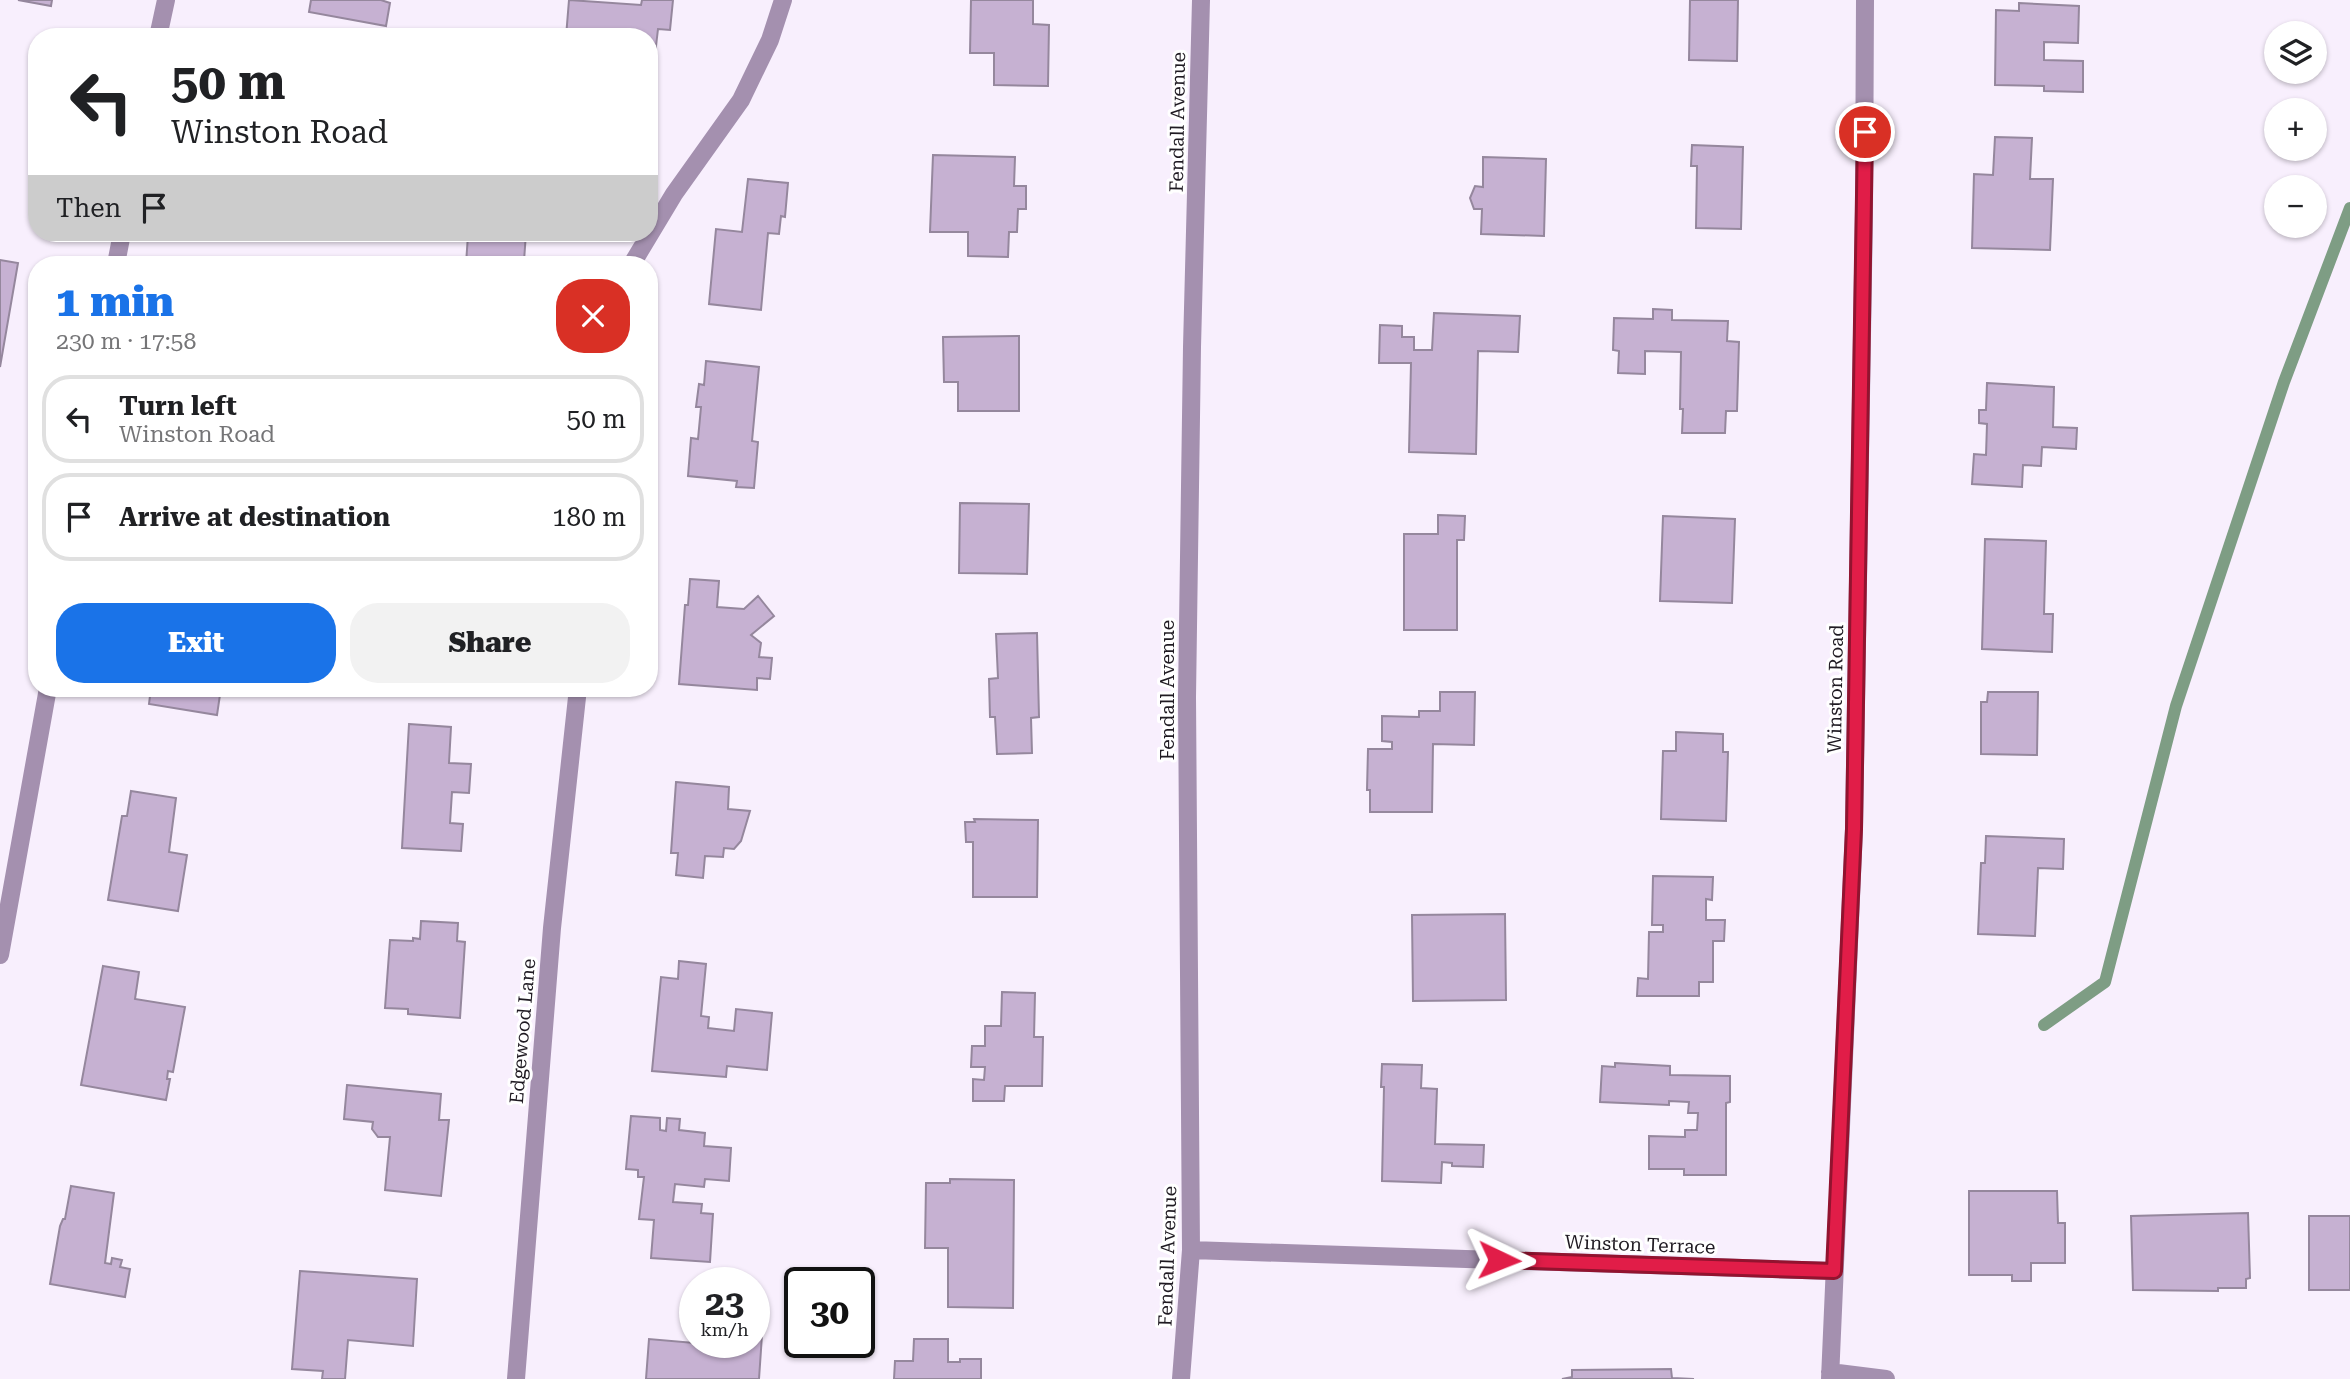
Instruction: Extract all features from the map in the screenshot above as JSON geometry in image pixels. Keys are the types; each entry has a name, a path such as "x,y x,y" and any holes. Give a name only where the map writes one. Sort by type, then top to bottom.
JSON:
{"street":[{"path":"160,28 166,0"},
{"path":"658,221 741,100 770,40 783,0"},
{"name":"Fendall Avenue","path":"1181,1379 1191,1250 1187,696 1201,0"},
{"name":"Winston Road","path":"1830,1375 1854,816 1865,0"},
{"path":"0,955 46,697"},
{"name":"Edgewood Lane","path":"516,1379 552,928 577,697"},
{"name":"Winston Terrace","path":"1191,1250 1834,1271"},
{"path":"1830,1375 1886,1379"}],"building":[{"path":"18,0 52,0 51,6"},
{"path":"311,0 381,0 390,3 386,26 309,12"},
{"path":"569,0 641,5 642,0 673,0 670,30 567,28"},
{"path":"971,0 1033,0 1033,24 1049,25 1048,86 994,85 994,53 970,53"},
{"path":"1690,0 1738,0 1737,61 1689,60"},
{"path":"2019,3 2079,6 2078,43 2044,42 2044,60 2083,61 2083,92 2044,91 2044,86 1995,85 1996,10 2019,11"},
{"path":"1995,137 2032,138 2030,179 2053,179 2050,250 1972,248 1974,174 1993,175"},
{"path":"1692,145 1743,147 1741,229 1696,228 1697,166 1691,166"},
{"path":"933,155 1015,157 1014,186 1026,186 1026,209 1018,209 1017,232 1009,232 1008,257 968,256 968,232 930,232"},
{"path":"1483,157 1546,159 1544,236 1481,234 1482,209 1474,209 1470,198 1475,186 1483,187"},
{"path":"748,179 788,183 785,217 781,216 779,234 768,233 761,310 709,304 716,229 742,232"},
{"path":"468,242 525,242 524,256 467,256"},
{"path":"0,260 18,263 0,367"},
{"path":"1653,309 1672,310 1672,320 1728,321 1727,341 1739,342 1737,411 1726,411 1725,433 1682,433 1681,352 1645,351 1645,374 1618,373 1619,351 1613,350 1614,318 1653,319"},
{"path":"1434,313 1520,316 1518,352 1478,351 1476,454 1409,452 1411,363 1379,363 1380,325 1402,326 1402,337 1414,337 1414,350 1432,350"},
{"path":"1019,336 1019,411 958,411 958,382 944,382 943,337"},
{"path":"706,361 759,367 752,441 758,442 754,488 736,487 737,481 688,476 691,438 698,439 701,407 696,407 699,384 704,385"},
{"path":"1987,383 2054,387 2053,427 2077,428 2076,449 2042,447 2041,466 2023,465 2022,487 1972,484 1974,454 1986,455 1987,424 1979,423 1979,410 1986,410"},
{"path":"960,503 1029,504 1027,574 959,573"},
{"path":"1438,515 1465,516 1464,540 1457,540 1457,630 1404,630 1404,534 1438,534"},
{"path":"1663,516 1735,519 1732,603 1660,601"},
{"path":"1985,539 2046,541 2044,614 2053,614 2052,652 1982,649"},
{"path":"690,579 719,581 717,607 744,609 758,596 774,616 751,635 761,643 759,657 772,658 770,679 757,678 757,690 679,684 685,605 688,605"},
{"path":"1037,633 1039,717 1031,718 1032,753 997,754 995,717 990,717 989,679 998,678 996,634"},
{"path":"1440,692 1475,692 1474,745 1433,744 1432,812 1370,812 1370,790 1367,790 1368,749 1392,749 1392,742 1382,741 1382,716 1419,717 1419,711 1440,711"},
{"path":"1988,692 2038,692 2037,755 1981,754 1981,702 1987,702"},
{"path":"150,697 220,697 217,715 149,704"},
{"path":"409,724 451,727 449,763 471,764 469,793 452,792 450,823 463,824 461,851 402,848"},
{"path":"1676,732 1723,734 1723,752 1728,752 1726,821 1661,819 1663,751 1676,751"},
{"path":"676,782 729,787 728,809 750,811 741,841 734,849 724,848 723,857 705,856 703,878 676,875 678,853 671,853"},
{"path":"131,791 176,798 169,852 187,855 178,911 108,900 122,816 127,816"},
{"path":"974,819 1038,820 1037,897 973,897 973,842 966,842 965,822 975,822"},
{"path":"1986,836 2064,839 2063,869 2038,868 2035,936 1978,934 1981,863 1985,863"},
{"path":"1653,876 1713,877 1712,900 1706,899 1706,920 1725,920 1724,941 1713,941 1713,982 1699,982 1699,996 1637,996 1638,978 1648,979 1649,932 1663,932 1663,925 1652,925"},
{"path":"1505,914 1506,1000 1413,1001 1412,915"},
{"path":"421,921 458,923 457,941 465,942 460,1018 408,1014 408,1009 385,1008 390,940 420,939"},
{"path":"679,961 706,964 701,1016 709,1017 708,1028 734,1031 736,1009 772,1013 767,1070 727,1066 726,1077 652,1071 661,977 678,979"},
{"path":"103,966 139,972 135,999 185,1007 173,1072 168,1071 167,1079 170,1079 166,1100 81,1085"},
{"path":"1002,992 1035,993 1034,1037 1043,1037 1042,1086 1005,1086 1004,1101 973,1101 973,1079 984,1080 985,1067 971,1067 972,1046 985,1046 985,1026 1001,1026"},
{"path":"1615,1063 1670,1066 1670,1075 1730,1076 1730,1102 1726,1103 1726,1175 1684,1175 1684,1169 1649,1169 1649,1136 1685,1137 1685,1130 1697,1130 1698,1113 1688,1113 1689,1102 1669,1101 1669,1105 1600,1102 1602,1066 1615,1067"},
{"path":"1382,1064 1422,1065 1421,1088 1437,1089 1435,1144 1484,1145 1483,1167 1452,1166 1452,1163 1442,1162 1441,1183 1382,1181"},
{"path":"347,1085 441,1094 439,1120 449,1120 441,1196 385,1190 390,1137 378,1137 372,1129 373,1122 344,1119"},
{"path":"631,1116 660,1118 660,1130 666,1131 667,1118 680,1119 679,1130 705,1133 704,1146 731,1148 729,1181 705,1179 704,1187 675,1184 673,1202 702,1204 701,1213 713,1214 710,1262 651,1258 654,1220 639,1219 644,1177 638,1177 638,1170 626,1169"},
{"path":"950,1179 1014,1180 1013,1308 948,1307 948,1248 925,1248 926,1183 950,1183"},
{"path":"71,1186 114,1193 105,1263 111,1264 112,1258 122,1260 120,1267 130,1269 125,1297 50,1284 60,1226 65,1219"},
{"path":"1969,1191 2057,1191 2058,1223 2065,1223 2065,1263 2031,1263 2031,1281 2012,1281 2012,1275 1969,1275"},
{"path":"2248,1213 2250,1278 2246,1279 2246,1288 2218,1288 2218,1291 2133,1290 2131,1216"},
{"path":"2309,1216 2350,1216 2350,1290 2309,1290"},
{"path":"300,1271 417,1279 413,1346 348,1340 345,1379 322,1379 323,1371 292,1369"},
{"path":"649,1339 679,1342 679,1358 760,1358 759,1379 646,1379"},
{"path":"914,1339 948,1339 948,1362 981,1359 981,1379 894,1379 895,1361 913,1361"},
{"path":"1671,1369 1672,1378 1694,1379 1562,1379 1572,1377 1572,1370"}],"waterway":[{"path":"2044,1025 2105,982 2176,706 2284,382 2350,208"}],"route":[{"path":"1499,1260 1834,1271 1854,829 1865,132"}]}
